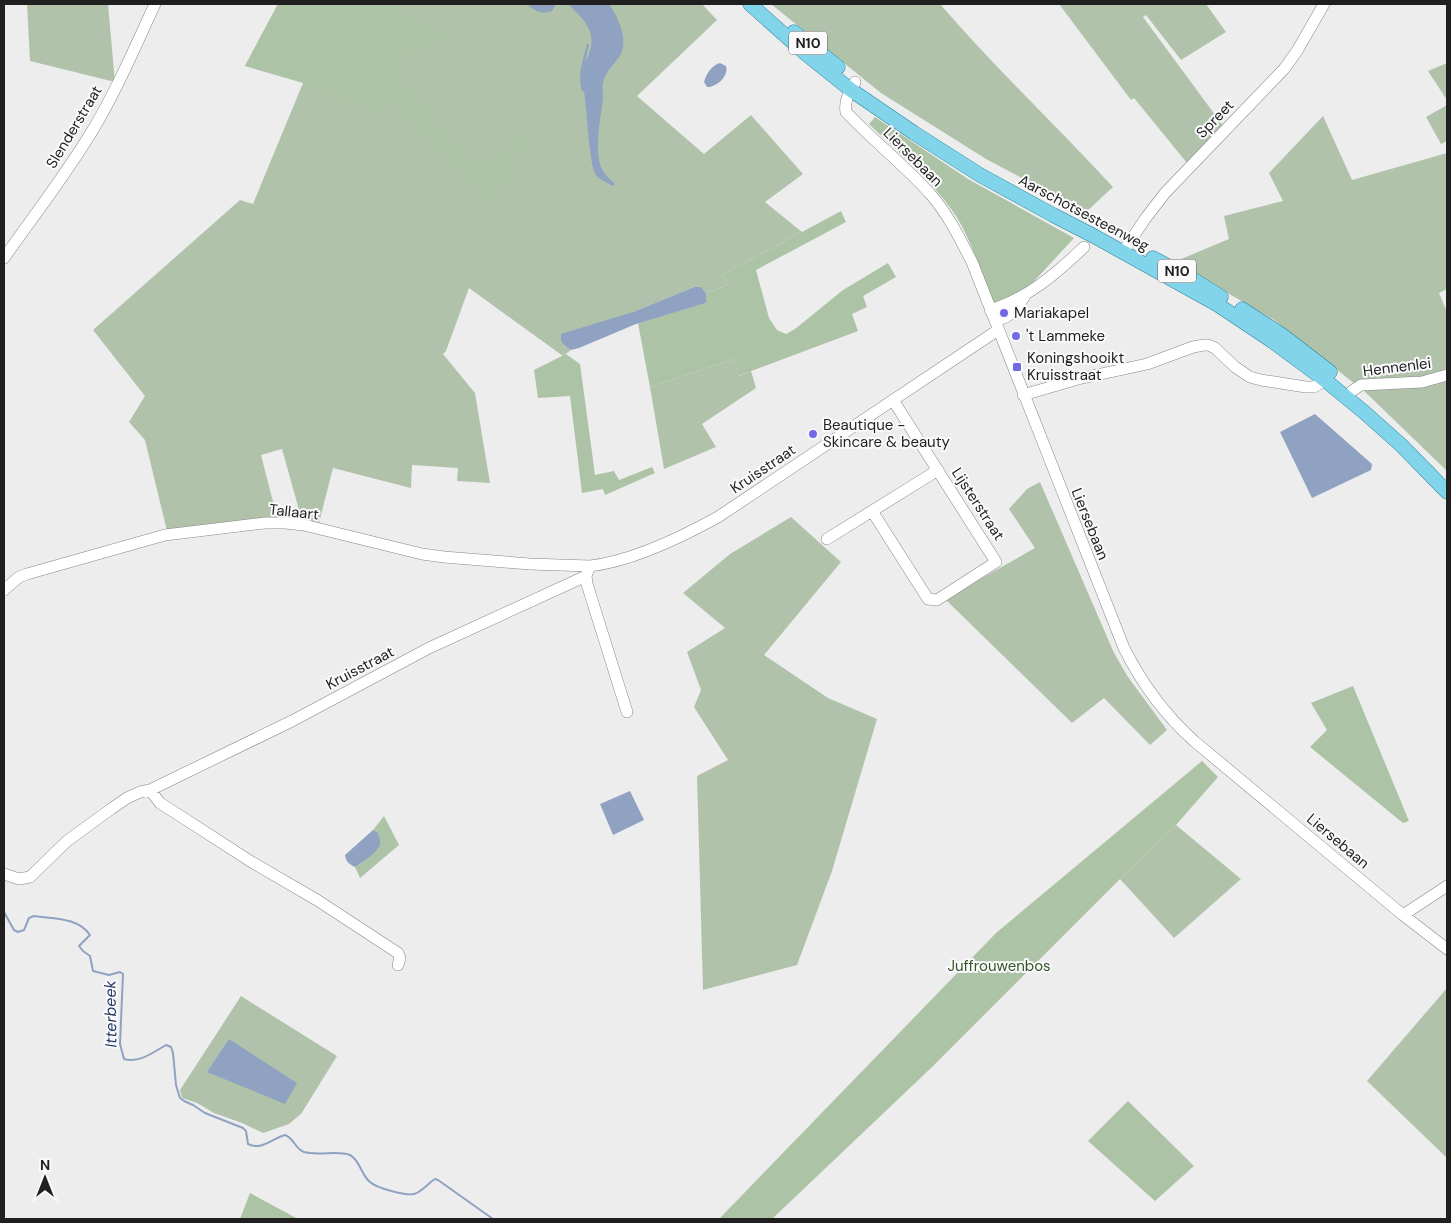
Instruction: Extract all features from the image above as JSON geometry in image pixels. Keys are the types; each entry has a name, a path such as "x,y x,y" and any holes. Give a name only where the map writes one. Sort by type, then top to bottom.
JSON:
{"main road":[{"name":"Aarschotsesteenweg","path":"750,4 853,86 960,152 1218,305 1265,337 1325,380 1364,412 1447,492"},
{"name":"Aarschotsesteenweg","path":"762,4 801,43"},
{"name":"Aarschotsesteenweg","path":"1126,249 1194,280 1274,330 1352,391 1447,478"}],"street":[{"name":"Slenderstraat","path":"4,258 92,132 155,4"},
{"name":"Spreet","path":"1126,249 1165,193 1284,70 1298,51 1324,4"},
{"name":"Liersebaan","path":"853,86 846,98 846,112 931,195 958,234 972,262 1124,648 1154,700 1179,728 1194,741 1403,915 1447,949"},
{"path":"994,320 1026,294 1060,271 1084,247"},
{"name":"Kruisstraat","path":"4,874 19,878 30,877 67,842 127,798 150,790 292,721 429,648 588,571 650,549 690,532 718,517 893,400 994,320"},
{"path":"1023,395 1078,379 1147,364 1193,347 1204,345 1216,348 1243,373 1254,379 1306,387 1314,387 1325,380"},
{"name":"Hennenlei","path":"1352,391 1361,385 1422,382 1447,375"},
{"name":"Lijsterstraat","path":"872,511 928,599 937,600 996,562 893,400"},
{"path":"827,539 938,470"},
{"name":"Tallaart","path":"5,586 27,574 152,538 270,523 304,525 422,554 588,571"},
{"path":"588,571 587,584 627,712"},
{"path":"150,790 160,803 250,861 317,900 398,953 400,958 398,965"},
{"path":"1403,915 1447,886"}],"green space":[{"path":"27,4 108,4 115,82 30,61"},
{"path":"278,4 702,4 717,20 637,96 704,154 751,115 803,174 765,202 802,232 722,275 728,285 706,293 701,287 694,287 633,312 563,345 571,350 563,356 469,288 446,351 443,354 475,393 490,483 457,481 458,468 412,465 411,488 333,468 319,523 301,517 282,449 261,455 277,517 167,531 145,440 129,422 145,396 93,330 240,200 253,204 303,83 245,66"},
{"path":"278,4 386,4 446,35 421,54 413,49 401,61 414,93 468,155 489,163 505,153 521,126 529,141 495,210 390,105 376,116 303,82 245,66"},
{"path":"771,4 940,4 982,51 1113,187 1086,212 986,159 881,93"},
{"path":"1059,4 1206,4 1226,32 1181,60 1146,15 1143,17 1224,127 1187,163 1134,98 1131,100"},
{"path":"1447,63 1447,100 1428,71"},
{"path":"1447,105 1447,141 1441,144 1426,117"},
{"path":"1323,116 1352,180 1447,153 1447,289 1439,293 1447,312 1447,369 1433,376 1355,384 1274,320 1174,262 1229,239 1224,216 1283,201 1269,173"},
{"path":"875,117 968,179 1074,238 1026,290 993,305 972,248 956,216 926,179 869,124"},
{"path":"841,211 846,222 756,270 769,318 777,330 786,334 795,329 843,290 888,263 896,277 863,296 867,307 852,314 858,331 738,376 734,359 650,387 638,323 706,303 706,293 728,285 722,275"},
{"path":"566,354 580,364 595,475 614,471 619,480 652,467 655,473 605,495 603,489 582,493 570,396 538,398 534,370"},
{"path":"734,359 739,376 751,371 756,388 702,424 716,447 664,469 650,387"},
{"path":"1447,378 1447,471 1362,389"},
{"path":"1040,482 1114,653 1128,677 1167,730 1150,745 1104,698 1072,723 945,599 1035,548 1009,509 1027,489"},
{"path":"791,517 841,562 764,655 828,698 877,719 832,871 797,965 703,990 697,776 728,760 694,707 701,690 687,652 725,628 683,593 730,554"},
{"path":"1353,686 1409,821 1403,823 1310,747 1327,730 1311,703"},
{"name":"Juffrouwenbos","path":"1202,761 1218,777 1176,825 931,1068 772,1219 719,1219 996,933"},
{"path":"384,816 399,845 360,878 355,867 363,862 377,832 373,830"},
{"path":"1176,825 1241,879 1174,938 1120,879"},
{"path":"1447,988 1447,1158 1367,1081"},
{"path":"241,996 337,1056 301,1114 289,1124 263,1133 182,1098 180,1090"},
{"path":"1128,1101 1194,1166 1155,1201 1088,1141"},
{"path":"250,1193 298,1219 240,1219"}],"water":[{"path":"527,4 556,4 552,11 545,13 533,9"},
{"path":"568,4 609,4 616,16 623,37 622,51 607,72 603,83 598,142 601,167 615,184 613,186 596,175 590,149 584,92 582,91 580,79 587,44 589,44 585,63 591,45 590,30"},
{"path":"720,63 726,66 726,74 715,85 707,87 704,82 706,76 712,68"},
{"path":"694,287 701,287 706,293 706,303 636,324 579,348 571,350 561,340 561,334 633,312"},
{"path":"1315,414 1372,464 1371,470 1312,498 1280,432"},
{"path":"630,791 644,820 613,835 600,804"},
{"path":"373,830 377,832 380,838 379,847 370,857 355,867 351,865 345,855"},
{"path":"229,1039 297,1083 285,1104 207,1072"}],"waterway":[{"name":"Itterbeek","path":"4,912 14,930 18,932 24,930 29,918 34,916 65,920 85,929 90,935 79,946 90,956 93,971 109,975 120,972 123,974 120,1044 124,1059 135,1060 151,1054 166,1045 171,1047 176,1085 180,1098 205,1113 243,1128 246,1131 248,1144 258,1146 285,1135 304,1152 350,1155 356,1160 364,1176 370,1182 378,1187 398,1193 416,1193 435,1179 493,1219"}],"place":[{"name":"Mariakapel","path":"1004,313"},
{"name":"'t Lammeke","path":"1016,336"},
{"name":"Koningshooikt Kruisstraat","path":"1017,367"},
{"name":"Beautique - Skincare & beauty","path":"813,434"}]}
